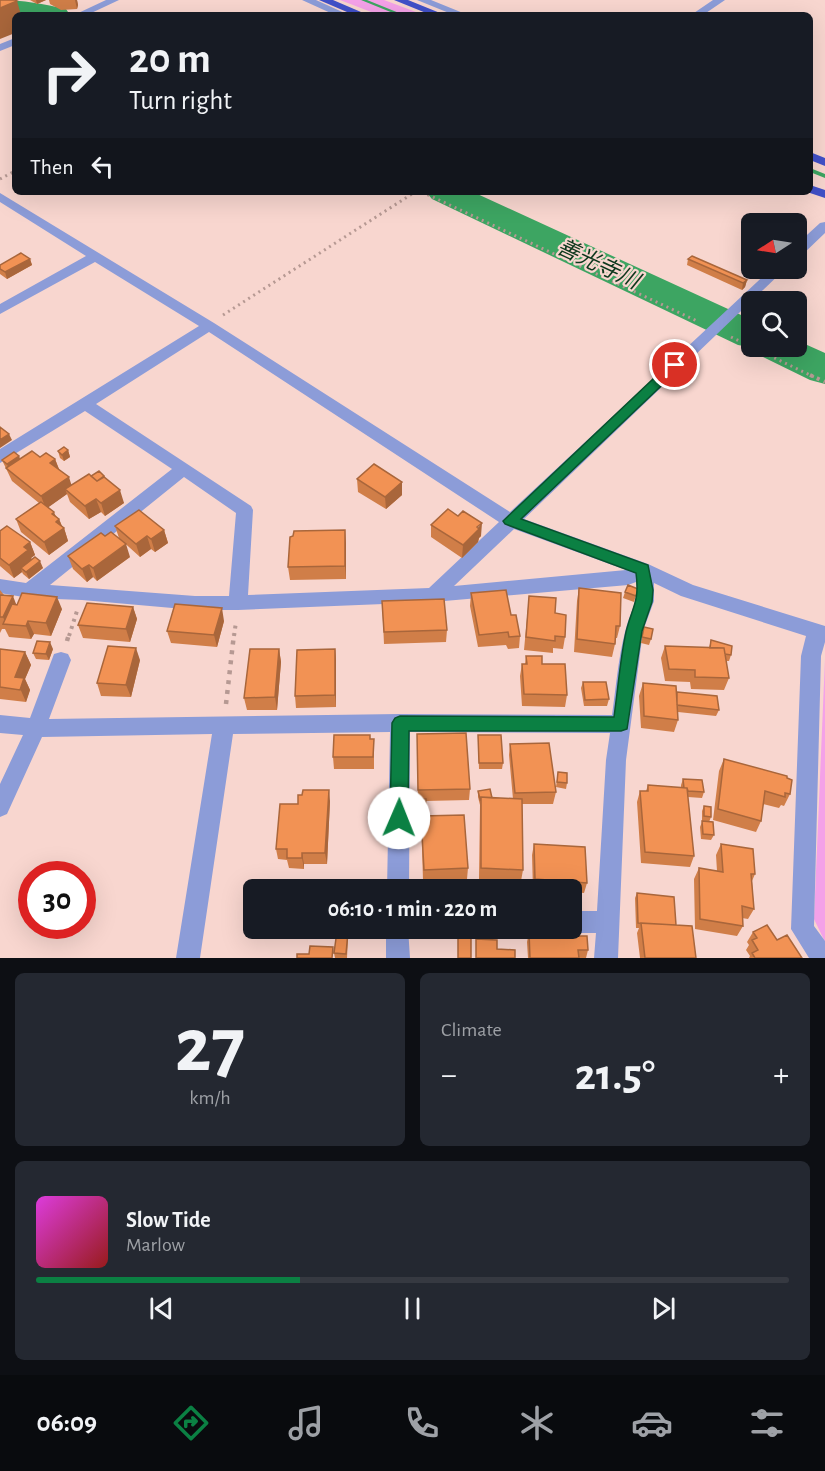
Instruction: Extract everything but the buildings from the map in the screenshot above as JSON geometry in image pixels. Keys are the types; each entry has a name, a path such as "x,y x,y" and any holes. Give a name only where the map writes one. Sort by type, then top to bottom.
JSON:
{"highway":[{"path":"324,0 355,12"},
{"path":"399,0 432,12"}],"street":[{"path":"79,0 96,8"},
{"path":"86,12 114,0"},
{"path":"307,0 337,12"},
{"path":"422,0 455,12"},
{"path":"701,12 720,0"},
{"path":"0,197 209,326 510,521 642,569 687,591 820,633 811,656 802,929 823,958"},
{"path":"807,243 825,226"},
{"path":"0,310 96,256"},
{"path":"433,595 768,279"},
{"path":"0,457 209,326"},
{"path":"84,403 245,510 238,603"},
{"path":"30,591 183,469"},
{"path":"0,586 30,591 195,603 238,603 433,595 628,578 642,569"},
{"path":"606,958 616,760 634,631 645,602 646,590 642,569"},
{"path":"0,807 36,728 61,660"},
{"path":"0,724 36,728 400,723 621,724"},
{"path":"398,879 400,723"},
{"path":"188,958 224,725"},
{"path":"582,922 607,922"},
{"path":"397,939 398,958"}],"path":[{"path":"209,326 410,195"},
{"path":"429,195 720,324 825,382"},
{"path":"61,660 82,593"},
{"path":"224,725 238,603"}],"shaded area":[{"path":"340,0 384,0 416,12 371,12"},
{"path":"825,659 825,942 814,919"}],"waterway":[{"path":"363,0 394,12"},
{"name":"善光寺川","path":"0,4 41,12"},
{"path":"813,171 825,176"},
{"name":"善光寺川","path":"450,195 741,331"},
{"name":"善光寺川","path":"797,357 825,370"}],"route":[{"path":"399,818 400,723 621,724 634,631 637,618 645,602 646,590 642,569 510,521 675,365"}]}
